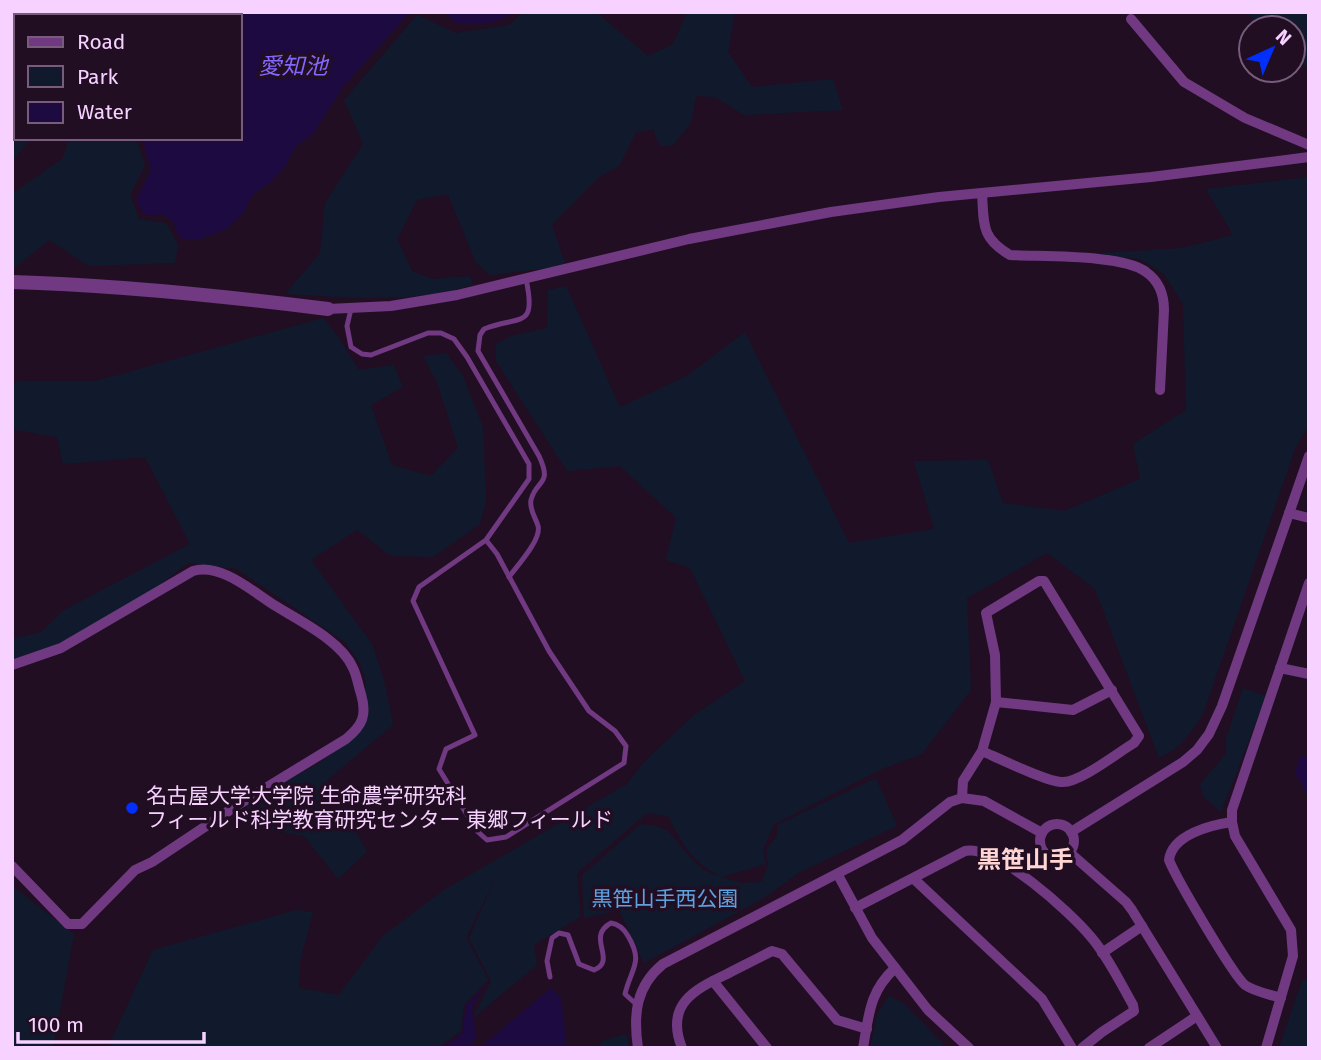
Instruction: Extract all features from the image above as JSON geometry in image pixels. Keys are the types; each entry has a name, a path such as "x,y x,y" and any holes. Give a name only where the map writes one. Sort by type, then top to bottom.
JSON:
{"street":[{"path":"1131,19 1184,82 1245,118 1309,145"},
{"path":"12,282 220,297 328,309 391,306 457,295 747,227 831,212 1309,158"},
{"path":"982,193 984,226 988,236 996,247 1010,255 1113,262 1137,267 1147,272 1157,283 1164,299 1160,390"},
{"path":"1071,832 1179,765 1198,750 1209,734 1226,695 1309,456"},
{"path":"1289,513 1309,518"},
{"path":"12,665 61,648 193,571 203,568 215,570 244,586 319,633 343,652 353,666 365,712 362,725 346,739 236,806 152,862 135,870 82,925 68,924 12,866"},
{"path":"962,798 963,781 982,751 996,702 995,655 985,615 990,609 1042,580 1046,582 1139,734 1138,739 1071,781 1060,782 982,751"},
{"path":"1266,1048 1293,956 1292,935 1238,842 1232,822 1235,798 1279,668 1307,598 1309,583"},
{"path":"1279,668 1309,674"},
{"path":"996,702 1073,710 1112,690"},
{"path":"638,1048 635,1015 637,1005 646,981 654,971 669,960 902,841 940,809 962,798 984,801 1042,833"},
{"path":"1232,822 1203,828 1175,845 1169,860 1177,878 1238,978 1254,989 1281,998"},
{"path":"1058,824 1071,832 1073,843 1069,852 1059,857 1045,852 1040,842 1042,833 1047,827 1058,824"},
{"path":"855,908 965,851 984,852 1027,878 1090,936 1135,1009 1082,1048"},
{"path":"1069,852 1126,902 1217,1048"},
{"path":"838,874 872,938 928,1010 969,1048"},
{"path":"915,879 1042,999 1072,1048"},
{"path":"1102,953 1142,926"},
{"path":"682,1048 676,1023 683,1002 695,991 772,951 777,951 837,1020 867,1029"},
{"path":"863,1048 874,995 879,984 895,968"},
{"path":"713,981 767,1048"},
{"path":"1149,1048 1197,1016"}],"lane":[{"path":"509,577 539,533 530,506 543,482 545,471 478,351 478,343 484,329 517,321 528,313 531,303 526,279"},
{"path":"351,308 347,326 351,347 362,354 370,355 428,333 440,333 454,339 527,458 529,479 486,540 419,587 413,601 475,735 446,749 439,769 477,831 487,840 506,837 624,763 626,746 615,731 589,711 549,651 486,540"},
{"path":"550,977 547,961 552,938 559,933 568,935 579,964 594,970 604,958 599,938 602,929 611,923 617,924 625,930 636,950 636,964 625,994 637,1005"}],"green space":[{"path":"523,12 596,12 648,56 673,44 687,12 735,12 728,52 752,87 833,79 843,110 744,115 715,97 696,96 691,123 673,145 660,146 653,129 636,132 619,166 599,177 552,225 566,266 490,275 476,263 448,194 417,200 397,239 412,271 432,279 469,276 474,284 451,291 404,297 356,298 285,294 320,253 325,203 363,144 344,100 417,15 456,33 509,25"},
{"path":"1247,12 1309,12 1309,68 1307,14"},
{"path":"12,13 14,140 29,140 12,162"},
{"path":"68,140 137,140 145,165 130,195 139,219 166,223 178,245 175,263 89,266 49,240 12,270 12,194 63,158"},
{"name":"黒笹山手西公園","path":"1309,177 1309,424 1295,449 1203,714 1173,750 1159,758 1095,589 1047,553 967,598 971,690 922,754 882,769 774,824 763,850 766,864 721,877 742,883 762,882 768,865 766,850 777,836 777,825 876,778 897,826 800,872 762,899 644,963 619,910 584,918 582,875 641,824 664,829 696,864 720,876 695,858 668,816 647,813 577,873 580,917 534,945 537,965 473,1018 491,981 469,938 496,877 466,937 488,980 464,1005 461,1031 437,1048 70,1048 109,1045 153,950 296,910 313,912 300,962 299,988 339,995 383,936 444,890 627,784 644,762 694,715 745,681 690,568 666,560 676,518 620,466 567,471 496,361 496,344 511,336 547,328 548,290 566,286 620,407 687,376 745,332 849,543 934,529 914,461 988,460 1003,503 1064,511 1140,479 1133,444 1186,410 1183,304 1164,274 1140,259 1087,254 1182,248 1233,235 1206,189"},
{"path":"323,318 359,370 394,365 403,387 371,405 392,465 431,476 458,448 438,385 423,356 446,353 463,376 483,427 486,500 480,524 433,557 391,556 357,530 311,560 372,644 384,680 393,725 327,780 367,852 338,879 304,836 270,830 244,805 319,763 362,729 366,682 360,663 345,642 237,569 188,563 145,596 55,653 12,667 12,639 41,632 64,610 190,544 145,457 63,464 57,437 12,429 12,384 19,381 96,381"},
{"path":"1243,688 1266,696 1221,812 1203,796 1200,784 1226,754 1226,739"},
{"path":"12,886 74,934 53,1048 12,1048"},
{"path":"1309,978 1309,1048 1279,1048 1302,981"},
{"path":"889,996 903,1003 947,1048 870,1048 877,1015"},
{"path":"626,1034 630,1048 596,1048 604,1040"}],"water":[{"name":"愛知池","path":"410,12 343,87 313,134 295,147 286,165 271,182 252,195 243,214 226,229 198,240 186,240 179,236 172,220 162,214 151,216 143,213 136,200 151,170 143,140 242,140 242,14 106,14"},
{"path":"446,12 513,12 493,22 468,24 453,22"},
{"path":"1300,756 1309,758 1309,798 1295,773"},
{"path":"485,986 472,1007 476,1039 467,1048 442,1048 462,1034 466,1006"},
{"path":"551,988 561,999 567,1048 479,1048"}],"place":[{"name":"名古屋大学大学院 生命農学研究科 フィールド科学教育研究センター 東郷フィールド","path":"132,808"}],"district":[{"name":"黒笹山手","path":"1025,860"}]}
